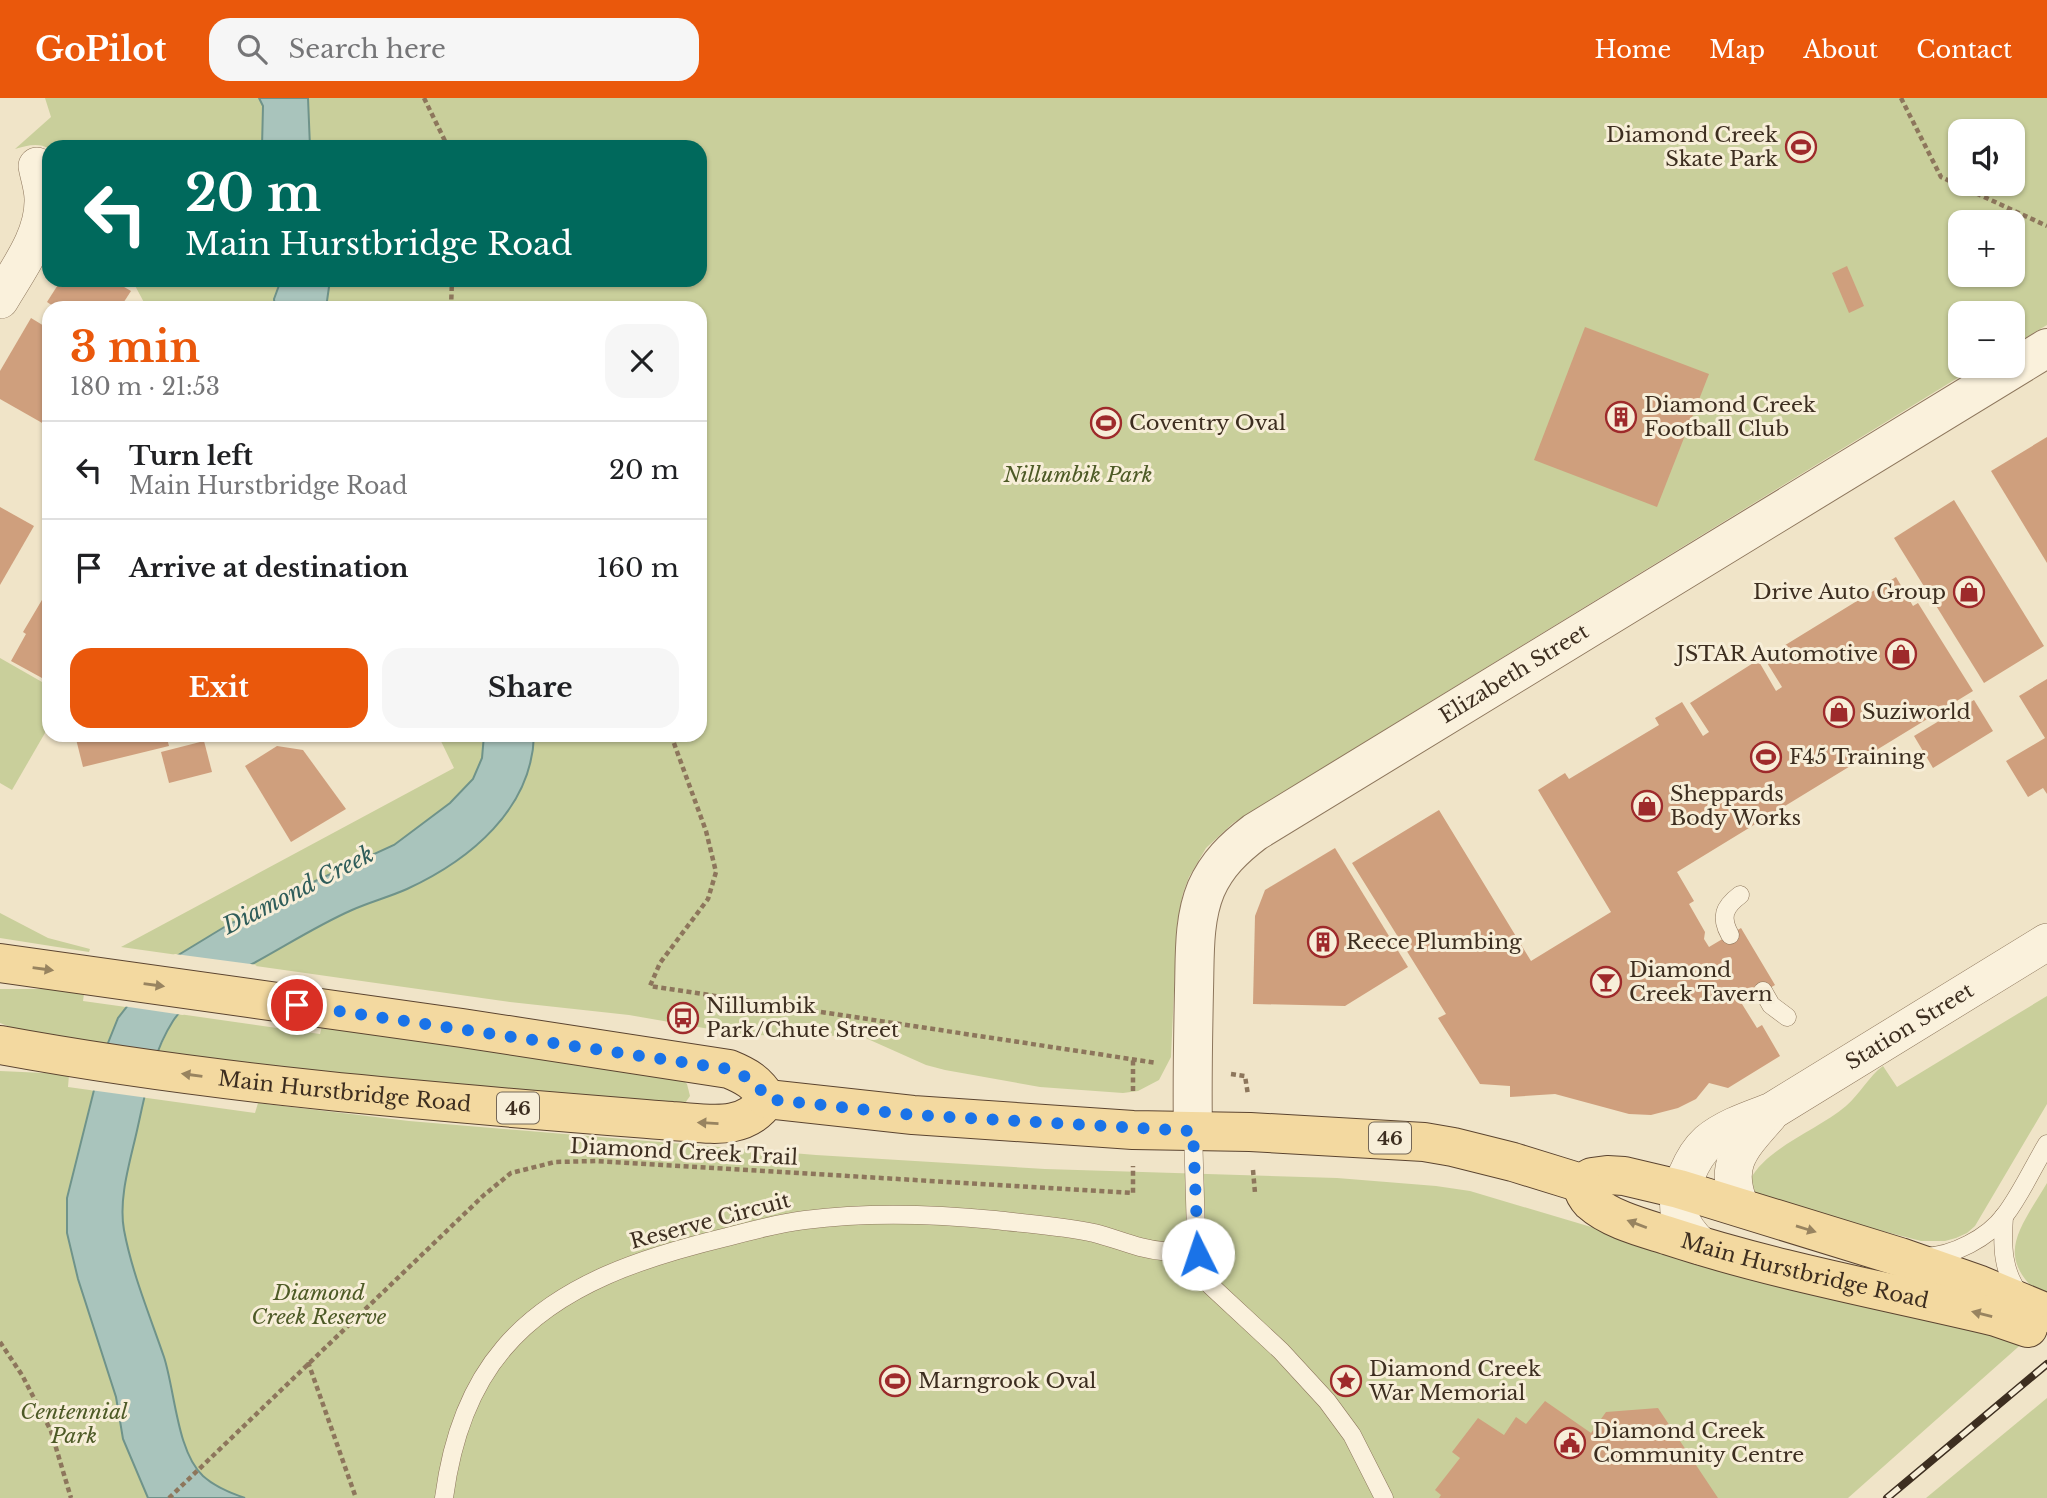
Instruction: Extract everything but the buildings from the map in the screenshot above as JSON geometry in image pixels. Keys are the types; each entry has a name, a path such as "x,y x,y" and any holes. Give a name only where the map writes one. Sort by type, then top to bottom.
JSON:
{"main road":[{"path":"0,963 729,1069 747,1076 760,1086 767,1099"},
{"name":"Main Hurstbridge Road","path":"0,1045 260,1085 725,1124 745,1120 759,1111 767,1099"},
{"name":"46","path":"767,1099 913,1115 1424,1142 1513,1162 1581,1184"},
{"name":"Main Hurstbridge Road","path":"1606,1175 1625,1176 1679,1189 1900,1257 2040,1316 1996,1317 1794,1272 1701,1246 1612,1214 1593,1203 1584,1194 1581,1184 1592,1177 1606,1175"}],"street":[{"path":"37,166 42,192"},
{"path":"0,300 36,238 42,219"},
{"name":"Elizabeth Street","path":"1193,1131 1192,1066 1199,913 1205,891 1216,869 1233,850 1255,832 2047,348"},
{"name":"Station Street","path":"1679,1189 1693,1159 1708,1142 1745,1121 1772,1111 2047,942"},
{"name":"Station Street","path":"1741,1208 1734,1195 1732,1168 1743,1145 1772,1111"},
{"path":"1679,1189 1681,1222 1689,1235 1701,1246"}],"lane":[{"path":"1730,935 1723,918 1724,910 1740,895"},
{"path":"1763,992 1772,1005 1787,1017"},
{"path":"1193,1131 1198,1254 1202,1271 1211,1286 1281,1351 1327,1401 1352,1435 1384,1498"},
{"path":"1900,1257 1927,1257 1949,1253 1980,1237 2004,1216 2047,1144"},
{"name":"Reserve Circuit","path":"444,1498 447,1473 470,1400 504,1348 532,1320 568,1295 621,1269 683,1247 804,1220 916,1216 992,1220 1076,1230 1158,1251 1198,1254"},
{"path":"2004,1216 2002,1240 2005,1265 2014,1287 2040,1316"}],"path":[{"path":"424,98 445,140"},
{"path":"1901,98 1941,177 2047,226"},
{"path":"674,742 706,831 716,872 708,898 660,963 650,986 1133,1060"},
{"name":"Diamond Creek Trail","path":"169,1498 510,1173 555,1162 610,1161 1133,1193"},
{"path":"0,1342 22,1375 51,1431 71,1498"},
{"path":"308,1363 356,1498"}],"green space":[{"name":"Nillumbik Park","path":"45,98 2047,98 2047,325 2025,338 2025,301 1948,301 1948,378 1957,378 1233,823 1206,848 1183,893 1177,924 1171,1057 1159,1080 1138,1091 1123,1093 1040,1087 926,1065 861,1036 744,1035 629,1015 510,1002 121,947 454,768 441,742 707,742 707,301 143,301 136,287 707,287 707,140 42,140 42,146 15,149 51,117"},
{"path":"0,658 42,682 42,738 12,790 0,783"},
{"path":"0,913 48,938 90,949 89,952 0,938"},
{"path":"0,989 45,989 84,994 83,1001 126,1007 118,1018 106,1047 38,1038 0,1023"},
{"path":"2047,996 2047,1104 1975,1226 1967,1233 1945,1241 1921,1241 1763,1200 1753,1191 1750,1180 1768,1158 1835,1115 1883,1066 1897,1087"},
{"path":"179,1014 320,1034 322,1026 683,1080 690,1096 683,1106 675,1108 157,1054 173,1020"},
{"name":"Diamond Creek Reserve","path":"0,1071 67,1074 68,1087 255,1113 258,1103 409,1121 816,1155 1045,1169 1337,1178 1436,1186 1470,1191 1608,1232 2026,1340 1848,1498 0,1498"},
{"path":"2047,1183 2047,1300 2030,1285 2020,1271 2015,1257 2020,1230"},
{"path":"2047,1398 2047,1498 1926,1498"}],"water":[{"path":"259,98 308,98 310,140 262,140 263,106"},
{"path":"278,287 329,287 327,301 274,299"},
{"name":"Diamond Creek","path":"483,742 533,742 531,762 510,809 474,847 430,877 327,922 210,988 179,1013 160,1045 147,1085 126,1178 123,1217 127,1246 164,1357 187,1452 207,1480 245,1498 148,1498 123,1439 116,1397 78,1279 67,1233 67,1198 102,1058 118,1018 157,968 226,926 287,894 394,845 450,803 473,779 482,758"}],"pier":[{"path":"175,954 257,965 227,980 183,1015 122,1006 135,985 155,965"},
{"path":"99,1057 155,1067 148,1098 90,1090"}],"railway":[{"path":"1887,1498 2047,1364"}],"place":[{"name":"Diamond Creek Skate Park","path":"1801,147"},
{"name":"Diamond Creek Football Club","path":"1621,417"},
{"name":"Coventry Oval","path":"1106,423"},
{"name":"Drive Auto Group","path":"1969,592"},
{"name":"JSTAR Automotive","path":"1901,654"},
{"name":"Suziworld","path":"1839,712"},
{"name":"F45 Training","path":"1766,757"},
{"name":"Sheppards Body Works","path":"1647,806"},
{"name":"Reece Plumbing","path":"1323,942"},
{"name":"Diamond Creek Tavern","path":"1606,982"},
{"name":"Nillumbik Park/Chute Street","path":"683,1018"},
{"name":"Marngrook Oval","path":"895,1381"},
{"name":"Diamond Creek War Memorial","path":"1346,1381"},
{"name":"Diamond Creek Community Centre","path":"1570,1443"}],"route":[{"path":"297,1005 729,1069 747,1076 760,1086 767,1099 913,1115 1133,1130 1193,1131 1198,1254"}],"park label":[{"name":"Centennial Park","path":"74,1424"}]}
